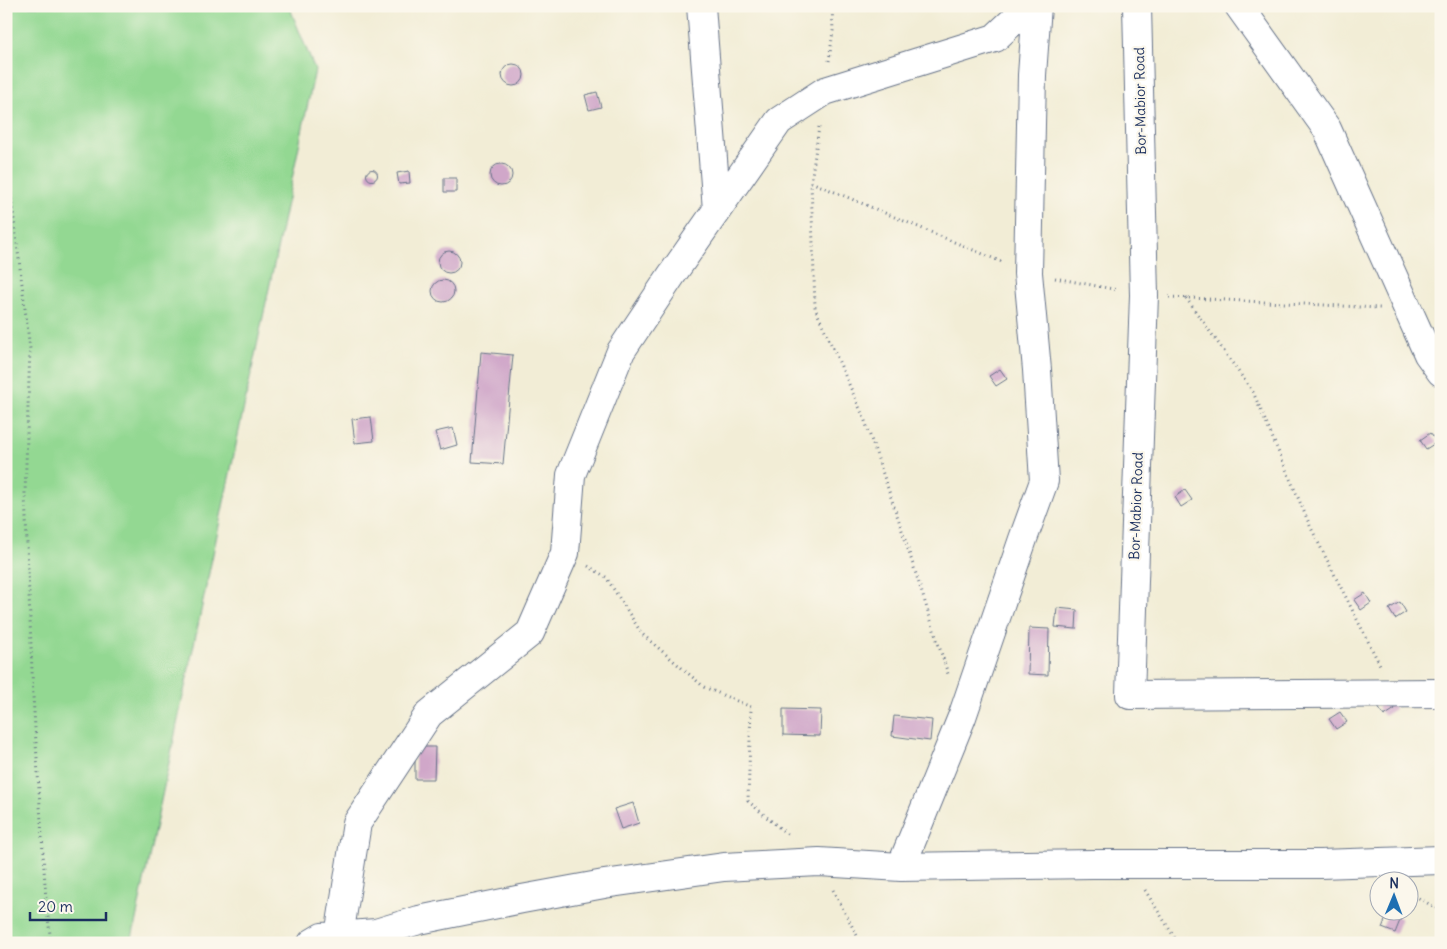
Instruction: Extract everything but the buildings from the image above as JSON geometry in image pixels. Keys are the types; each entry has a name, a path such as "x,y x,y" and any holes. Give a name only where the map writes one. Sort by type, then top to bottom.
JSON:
{"street":[{"path":"700,6 717,210"},
{"path":"339,936 357,822 429,714 530,634 565,553 571,476 621,350 779,121 825,91 995,38 1029,6"},
{"path":"901,868 962,717 1022,539 1044,481 1037,370 1028,273 1032,75 1037,6"},
{"name":"Bor-Mabior Road","path":"1138,6 1144,295 1130,695 1441,693"},
{"path":"1239,6 1327,129 1428,354 1441,372"},
{"path":"312,943 322,937 376,934 419,920 522,899 604,884 724,867 819,862 901,868 1137,864 1320,864 1441,860"}],"path":[{"path":"832,6 833,31 811,182 815,308 864,418 900,521 950,680"},
{"path":"6,154 30,349 26,493 34,706 46,900 51,943"},
{"path":"811,182 1028,273 1144,295 1408,309"},
{"path":"1186,298 1253,392 1311,528 1395,693"},
{"path":"565,553 606,577 642,634 704,687 751,707 748,801 819,862 860,943"},
{"path":"1137,864 1140,882 1178,943"},
{"path":"1420,898 1441,911"}],"green space":[{"path":"6,6 289,6 315,70 131,943 6,943"}]}
